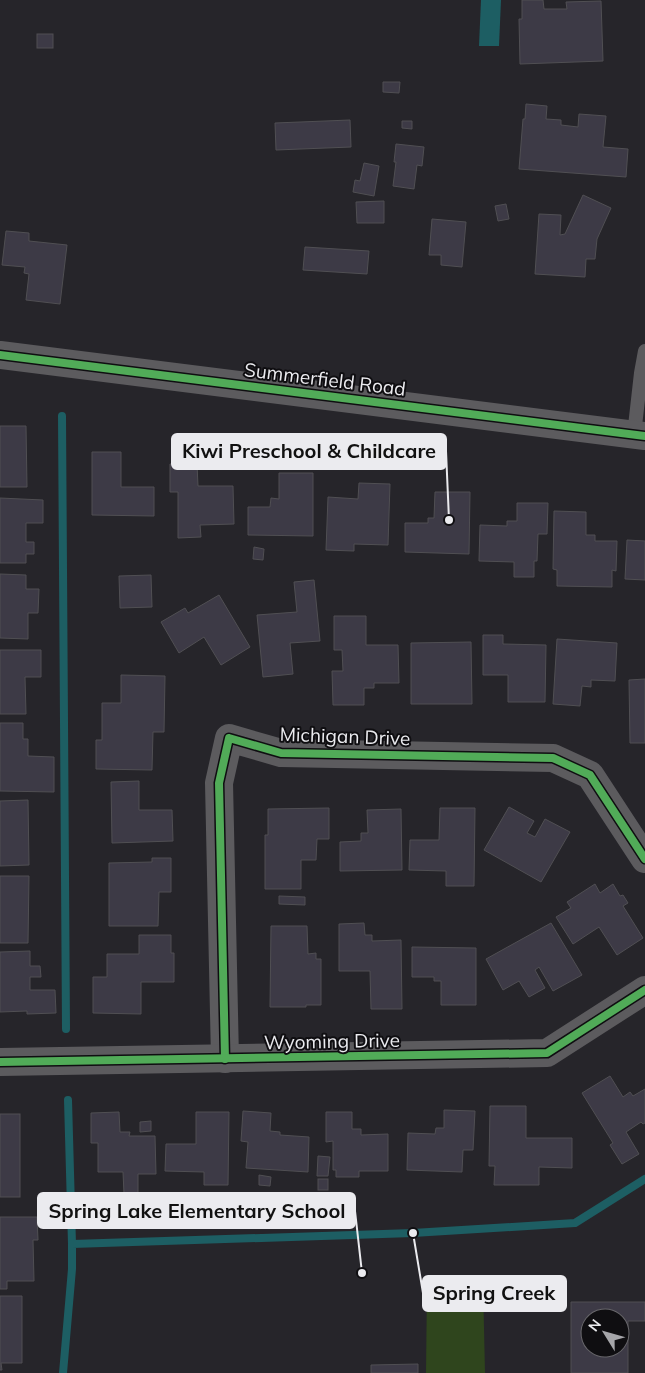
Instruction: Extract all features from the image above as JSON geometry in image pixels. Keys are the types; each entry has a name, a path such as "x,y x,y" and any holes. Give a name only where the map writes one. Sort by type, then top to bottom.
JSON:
{"street":[{"name":"Summerfield Road","path":"0,355 640,436"},
{"name":"Michigan Drive","path":"225,1059 218,783 229,738 281,753 553,758 590,775 645,859"},
{"name":"Wyoming Drive","path":"0,1062 547,1053 645,990"}],"lane":[{"path":"640,436 641,372 645,351"}],"green space":[{"path":"483,1282 485,1373 426,1373 427,1285"}],"water":[{"path":"481,0 501,0 499,46 479,46"}],"building":[{"path":"522,0 543,0 544,9 567,9 566,2 601,1 603,61 520,64 519,19 522,19"},
{"path":"37,34 53,34 53,48 37,48"},
{"path":"383,82 400,82 399,93 383,92"},
{"path":"526,104 547,106 546,119 561,120 561,125 578,127 579,114 606,116 603,147 628,149 626,177 519,169"},
{"path":"350,120 351,147 276,150 275,123"},
{"path":"402,121 412,121 412,129 402,128"},
{"path":"396,144 424,147 422,166 417,165 414,189 393,186"},
{"path":"364,163 379,166 374,196 353,192 355,180 360,181"},
{"path":"583,195 611,208 597,239 595,259 586,259 585,277 535,274 539,214 561,215 560,235 565,234"},
{"path":"384,201 384,223 357,223 356,202"},
{"path":"506,204 509,219 498,221 495,206"},
{"path":"432,219 466,222 462,267 441,265 441,255 429,255"},
{"path":"6,231 29,233 29,241 67,245 60,304 26,300 29,274 24,273 25,267 2,265"},
{"path":"305,247 369,251 367,274 303,270"},
{"path":"0,426 26,426 27,487 0,487"},
{"path":"92,452 121,452 121,487 154,487 154,516 92,515"},
{"path":"170,464 197,464 198,486 233,486 234,524 200,525 201,537 178,538 178,492 170,492"},
{"path":"279,473 313,473 313,536 248,535 248,507 270,507 271,498 279,499"},
{"path":"359,483 390,484 388,545 354,544 354,551 326,550 328,497 358,499"},
{"path":"435,492 470,492 469,554 405,552 405,523 428,523 428,518 434,518"},
{"path":"0,498 43,500 43,523 26,523 26,542 34,542 34,554 26,554 26,563 0,563"},
{"path":"517,503 548,503 547,534 538,534 537,561 534,561 534,577 514,577 514,562 479,561 480,525 507,526 507,521 517,521"},
{"path":"554,511 586,512 586,535 595,535 595,541 617,541 616,571 612,570 612,587 557,586 557,570 553,569"},
{"path":"627,540 645,541 645,580 625,579"},
{"path":"254,547 264,549 263,560 253,559"},
{"path":"0,574 26,575 26,589 39,589 38,613 28,613 28,639 0,638"},
{"path":"151,575 152,607 120,608 119,576"},
{"path":"314,580 320,641 290,643 293,674 263,677 257,615 297,612 294,582"},
{"path":"219,595 250,647 221,665 204,637 179,653 161,622 185,608 188,613"},
{"path":"334,616 366,616 366,645 398,645 399,683 374,683 374,688 364,688 364,705 333,705 332,671 343,671 342,650 334,650"},
{"path":"483,635 503,635 503,644 546,645 545,702 508,702 508,675 483,675"},
{"path":"557,639 617,643 615,681 591,680 591,687 582,686 580,706 553,704"},
{"path":"471,642 472,704 411,704 411,643"},
{"path":"0,650 41,650 41,677 25,677 26,714 0,714"},
{"path":"121,675 165,676 164,732 153,732 152,770 96,769 96,740 102,740 102,703 121,703"},
{"path":"645,679 645,743 630,743 629,680"},
{"path":"0,723 23,723 23,739 28,739 28,756 54,757 54,792 0,791"},
{"path":"139,781 139,810 172,810 173,841 112,843 111,782"},
{"path":"28,800 29,865 0,866 0,801"},
{"path":"509,807 534,821 527,833 535,837 545,819 570,832 541,882 484,850"},
{"path":"329,808 329,839 317,839 316,860 301,860 301,889 265,889 265,835 268,835 268,809"},
{"path":"440,808 475,808 474,886 446,886 446,871 409,870 410,840 439,840"},
{"path":"401,809 402,870 340,871 340,842 361,841 361,833 368,833 367,810"},
{"path":"152,858 171,858 171,892 159,892 158,926 109,926 109,863 152,862"},
{"path":"0,876 29,876 28,943 0,943"},
{"path":"595,884 600,893 613,884 620,896 623,895 628,903 623,906 643,938 617,955 599,927 573,944 556,917 571,908 567,902"},
{"path":"279,896 305,897 305,905 279,904"},
{"path":"364,923 365,935 372,935 372,941 401,940 402,1009 371,1009 370,971 339,971 339,924"},
{"path":"551,923 582,975 553,991 539,967 535,970 545,988 529,997 519,981 503,990 486,959"},
{"path":"271,926 307,926 308,954 316,953 316,959 321,959 321,1005 270,1007"},
{"path":"139,935 171,935 171,953 174,953 174,982 141,982 141,1014 93,1013 93,977 107,977 107,954 139,954"},
{"path":"412,947 476,948 476,1005 441,1005 441,981 434,981 434,977 412,977"},
{"path":"30,951 30,966 40,966 41,977 30,977 30,990 55,990 56,1013 27,1014 27,1011 0,1012 0,952"},
{"path":"610,1076 623,1097 630,1092 633,1096 645,1089 645,1123 641,1122 626,1132 639,1154 622,1164 610,1145 613,1143 582,1093"},
{"path":"490,1106 526,1106 526,1138 572,1138 572,1168 539,1167 539,1185 494,1185 495,1166 489,1166"},
{"path":"444,1110 475,1111 473,1150 463,1150 462,1172 407,1170 408,1133 435,1134 436,1128 444,1128"},
{"path":"243,1111 271,1113 270,1131 280,1132 280,1135 309,1137 308,1172 246,1168 248,1142 241,1141"},
{"path":"119,1112 120,1132 130,1132 129,1136 155,1136 156,1174 138,1174 138,1194 124,1194 123,1172 98,1172 98,1143 91,1143 91,1113"},
{"path":"196,1112 229,1112 228,1185 204,1185 204,1172 165,1171 166,1144 196,1144"},
{"path":"326,1112 352,1112 352,1129 361,1129 361,1135 388,1134 388,1171 359,1171 359,1177 336,1177 336,1170 333,1170 333,1141 326,1142"},
{"path":"0,1114 20,1114 20,1197 0,1197"},
{"path":"151,1121 151,1131 140,1132 140,1122"},
{"path":"318,1156 330,1157 328,1176 317,1176"},
{"path":"259,1175 271,1177 270,1186 259,1185"},
{"path":"318,1179 328,1179 328,1190 318,1190"},
{"path":"0,1217 37,1217 38,1240 33,1240 34,1281 7,1281 7,1289 0,1289"},
{"path":"0,1296 22,1296 22,1363 1,1363 2,1370 0,1370"},
{"path":"571,1302 645,1302 645,1321 630,1321 630,1308 580,1308 580,1358 628,1358 628,1373 571,1373"},
{"path":"418,1364 418,1373 371,1373 371,1365"}],"waterway":[{"path":"62,416 66,1029"},
{"path":"68,1100 72,1244"},
{"path":"63,1373 72,1269 72,1244 413,1233 575,1223 645,1179"}],"cycle path":[{"path":"0,355 645,436"},
{"path":"225,1059 219,783 229,738 281,753 553,758 590,775 645,859"},
{"path":"0,1062 547,1053 645,990"}],"place":[{"name":"Kiwi Preschool & Childcare","path":"449,520"},
{"name":"Spring Creek","path":"413,1233"},
{"name":"Spring Lake Elementary School","path":"362,1273"}]}
